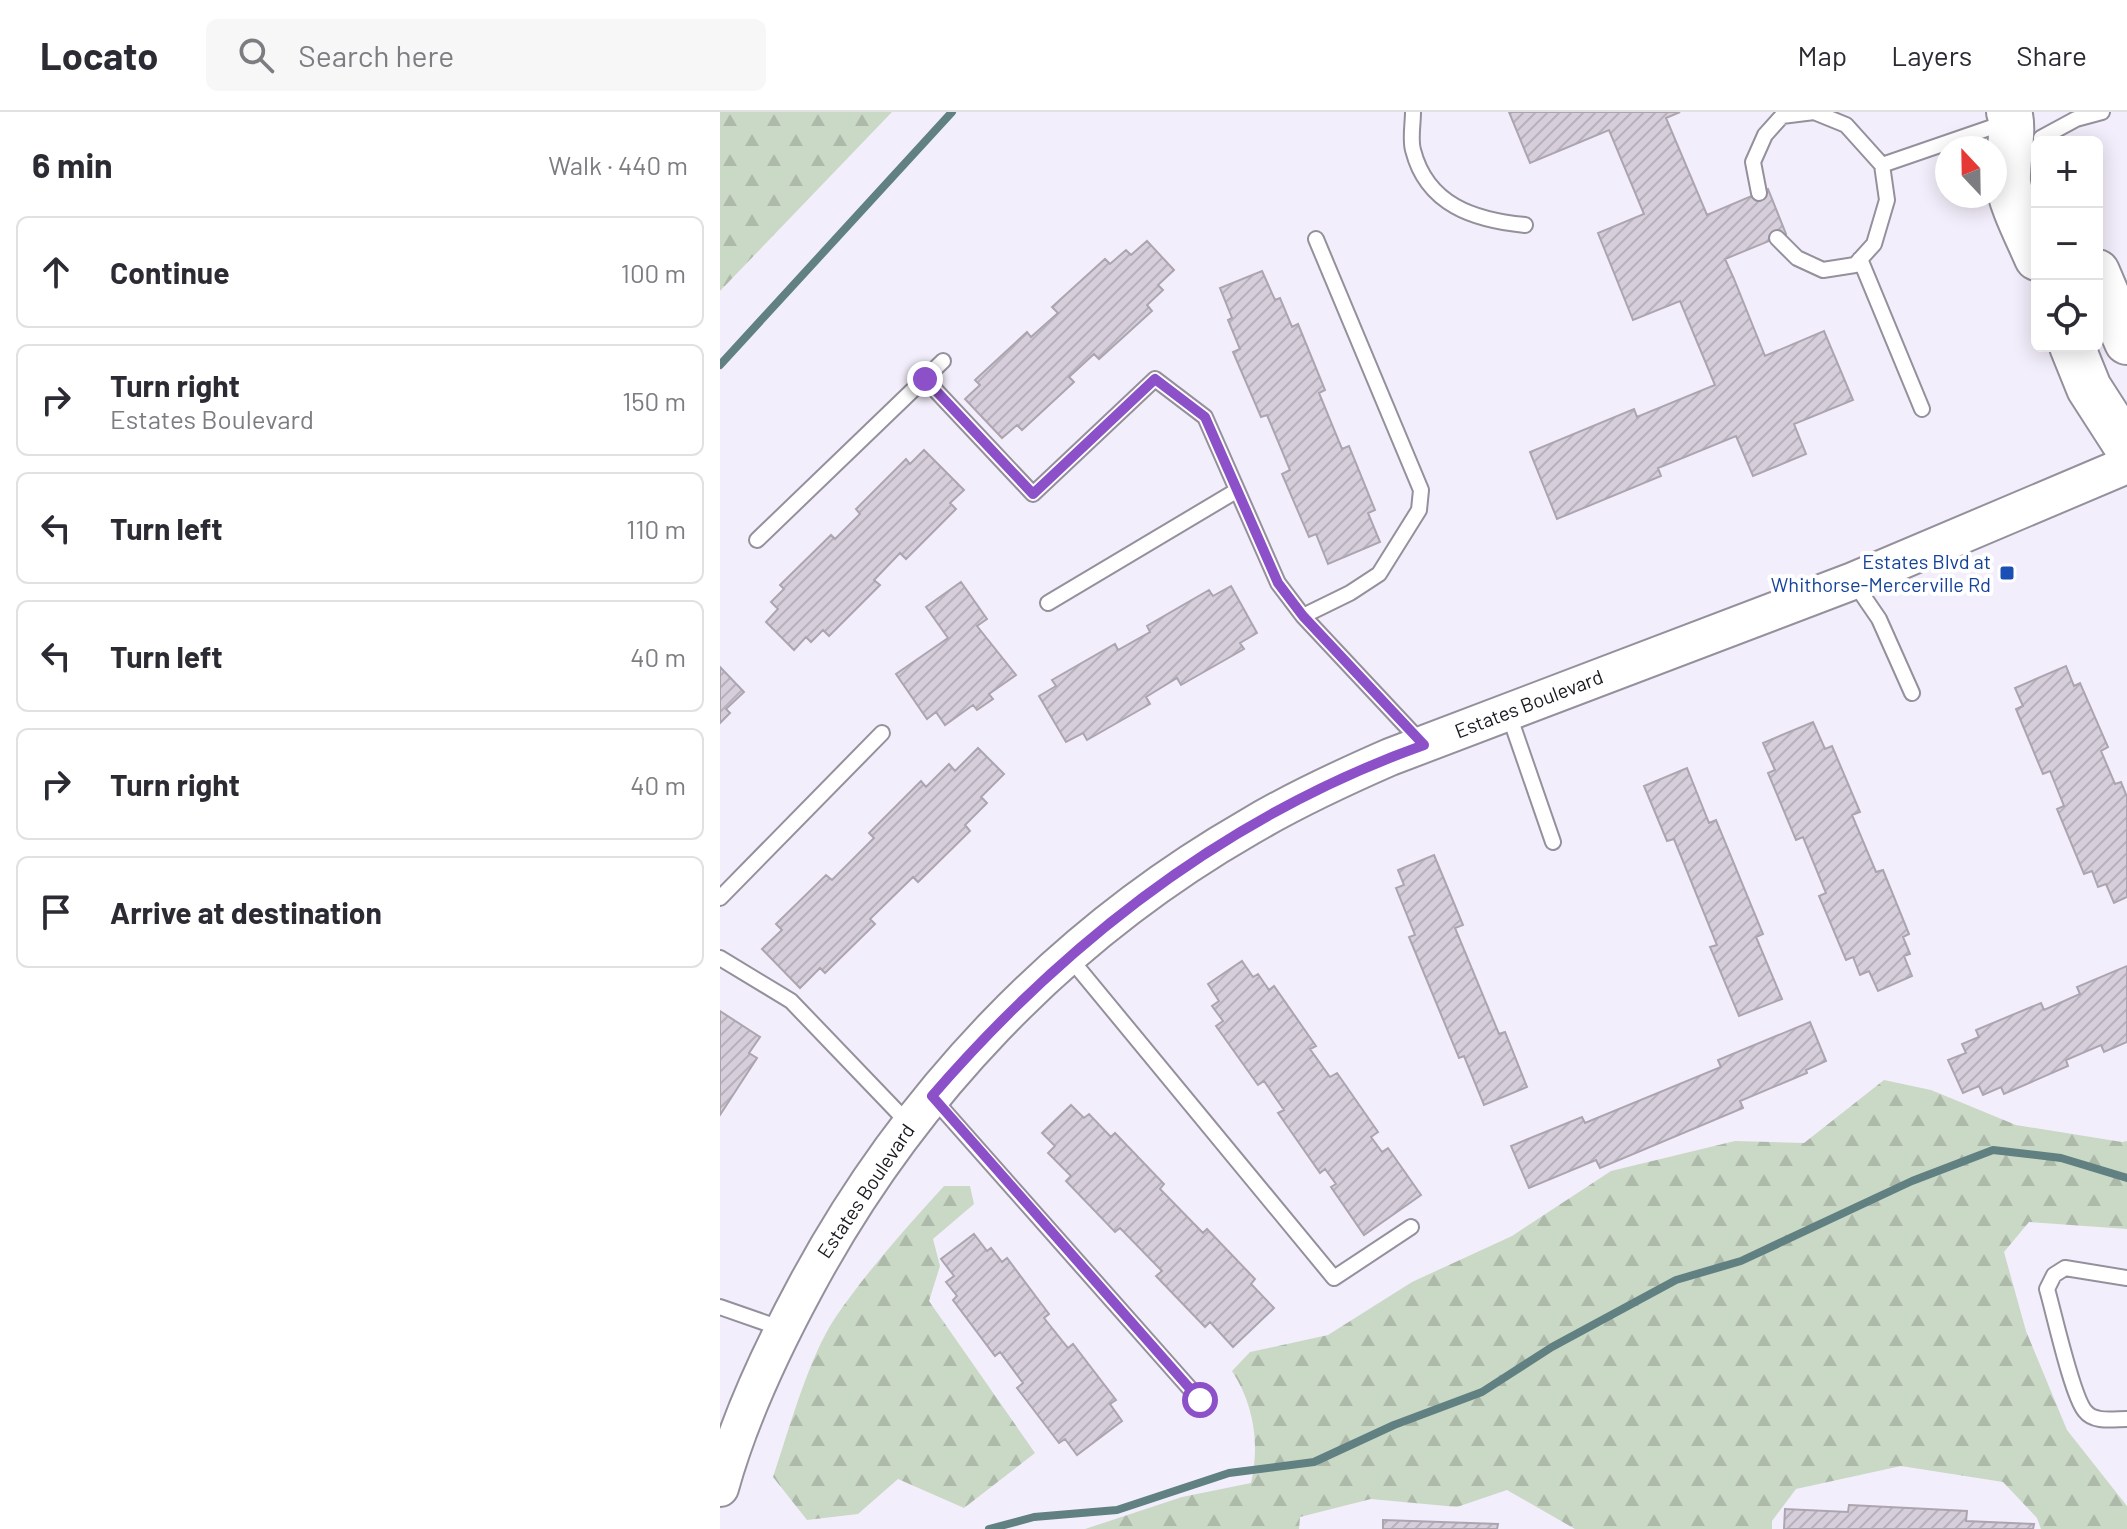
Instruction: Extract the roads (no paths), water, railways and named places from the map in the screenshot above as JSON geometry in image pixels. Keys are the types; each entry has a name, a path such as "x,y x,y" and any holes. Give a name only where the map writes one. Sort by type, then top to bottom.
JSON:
{"main road":[{"path":"2026,128 2008,148 2008,185 2031,243"},
{"path":"2100,280 2127,342"},
{"path":"2074,352 2089,388 2127,447"}],"street":[{"name":"Estates Boulevard","path":"720,1488 750,1404 783,1329 831,1239 876,1170 932,1096 1035,985 1113,919 1179,871 1248,827 1320,788 1508,711 1853,581 2127,465"}],"lane":[{"path":"1413,112 1412,148 1426,182 1455,209 1496,222 1525,225"},
{"path":"1759,193 1753,162 1765,135 1781,114 1814,112 1846,125 1882,165 1887,200 1874,244 1855,265 1823,270 1797,258 1777,238"},
{"path":"1882,165 2102,112"},
{"path":"1303,616 1350,593 1379,574 1419,510 1421,490 1316,239"},
{"path":"1860,259 1922,409"},
{"path":"757,540 943,361"},
{"path":"925,379 1033,494 1155,379 1205,417 1278,583 1303,616 1424,745"},
{"path":"1048,603 1236,491"},
{"path":"1853,581 1879,619 1912,693"},
{"path":"1508,711 1553,842"},
{"path":"720,898 882,733"},
{"path":"1069,957 1334,1278 1411,1227"},
{"path":"720,958 791,1001 910,1125"},
{"path":"932,1096 1200,1400"},
{"path":"2127,1278 2065,1268 2054,1275 2047,1289 2076,1393 2085,1412 2097,1419 2127,1419"},
{"path":"720,1307 783,1329"}],"waterway":[{"path":"720,365 952,112"},
{"path":"989,1529 1034,1517 1117,1510 1229,1473 1314,1462 1394,1425 1482,1392 1552,1347 1676,1280 1741,1261 1912,1181 1993,1150 2061,1158 2127,1178"}],"place":[{"name":"Estates Blvd at Whithorse-Mercerville Rd","path":"2007,573"}]}
